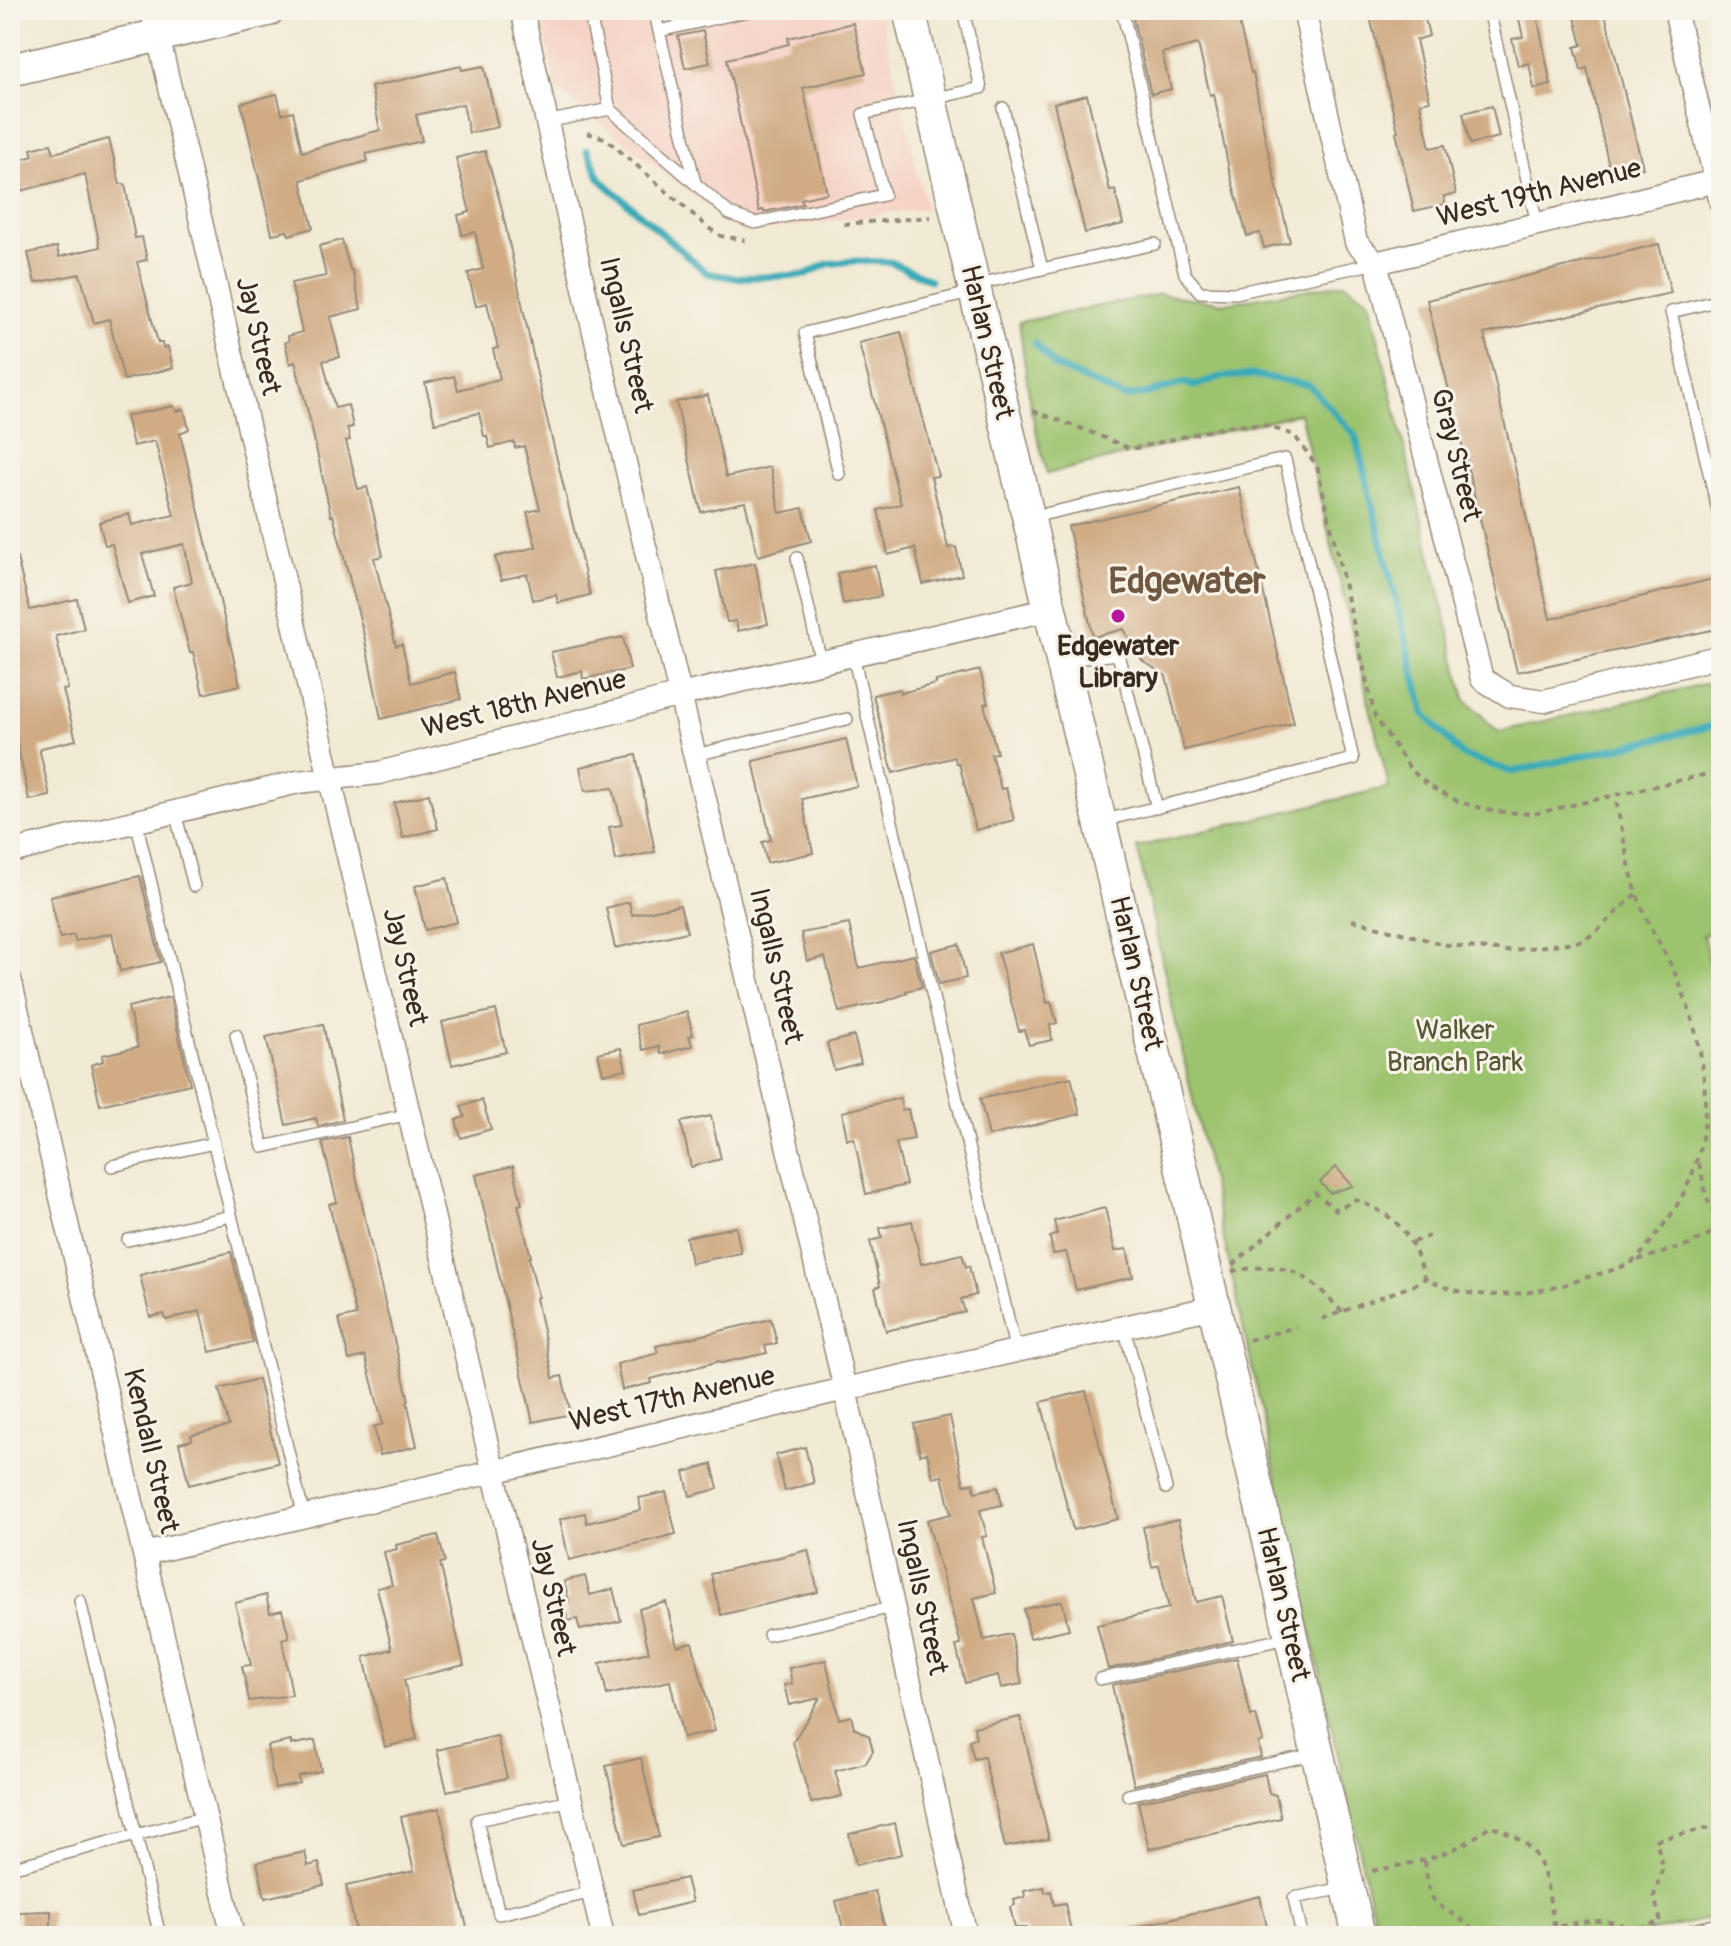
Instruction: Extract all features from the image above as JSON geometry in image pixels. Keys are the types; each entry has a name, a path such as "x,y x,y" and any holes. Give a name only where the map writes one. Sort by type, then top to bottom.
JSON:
{"street":[{"path":"10,70 155,23 268,10"},
{"name":"Ingalls Street","path":"522,10 845,1389 966,1936"},
{"name":"Harlan Street","path":"909,10 1318,1754 1358,1879 1359,1936"},
{"name":"Gray Street","path":"1304,10 1356,242 1376,263 1482,679 1510,696 1544,701 1721,656"},
{"path":"1675,10 1719,188"},
{"name":"Jay Street","path":"155,23 603,1936"},
{"name":"West 19th Avenue","path":"1376,263 1537,224 1719,188"},
{"name":"West 18th Avenue","path":"10,852 298,782 379,773 680,695 1051,609"},
{"name":"Kendall Street","path":"10,979 233,1936"},
{"name":"West 17th Avenue","path":"144,1554 845,1389 1214,1307"},
{"path":"1693,1936 1721,1929"}],"lane":[{"path":"589,10 610,109 730,214 755,223 884,195 863,114 981,88 963,10"},
{"path":"654,10 695,183"},
{"path":"659,31 752,10"},
{"path":"1122,10 1185,274 1200,292 1235,293 1376,263"},
{"path":"1489,10 1537,224"},
{"path":"1003,108 1042,269"},
{"path":"546,122 610,109"},
{"path":"839,474 805,333 1042,269 1155,244"},
{"path":"1721,300 1671,312 1721,523"},
{"path":"1029,518 1285,459 1353,759 1100,821"},
{"path":"797,558 821,662"},
{"path":"1063,660 1118,654 1157,808"},
{"path":"853,655 1016,1352"},
{"path":"695,755 847,719"},
{"path":"175,812 194,886"},
{"path":"136,821 304,1517"},
{"path":"236,1035 263,1147 409,1114"},
{"path":"112,1166 214,1143"},
{"path":"128,1240 231,1216"},
{"path":"1124,1327 1166,1488"},
{"path":"80,1601 160,1936"},
{"path":"769,1635 893,1607"},
{"path":"1100,1679 1291,1637"},
{"path":"1128,1795 1318,1754"},
{"path":"571,1800 477,1820 499,1914 593,1892"},
{"path":"10,1868 205,1817"},
{"path":"1302,1936 1294,1898 1358,1879"}],"path":[{"path":"1031,410 1131,449 1233,425 1264,425 1294,435 1317,466 1375,717 1411,770 1429,786 1449,797 1492,811 1533,814 1721,771"},
{"path":"1615,796 1637,893 1682,990 1706,1079 1706,1105 1698,1161 1671,1215 1635,1260"},
{"path":"1352,920 1447,945 1507,951 1582,941 1595,933 1637,893"},
{"path":"1342,1312 1319,1286 1298,1271 1263,1268 1225,1272 1315,1193 1336,1210 1356,1200 1382,1210 1413,1242 1425,1278 1437,1285 1473,1293 1563,1286 1635,1260 1689,1245 1721,1228 1707,1198 1698,1161"},
{"path":"1413,1242 1429,1236"},
{"path":"1322,1319 1414,1285 1425,1278"},
{"path":"1242,1342 1296,1327"},
{"path":"1358,1879 1457,1850 1476,1839 1490,1825 1515,1834 1533,1848 1541,1865 1555,1928"},
{"path":"1525,1936 1555,1928 1614,1922 1622,1925 1625,1931 1661,1922 1654,1896 1663,1867 1656,1840 1721,1825"},
{"path":"1425,1861 1432,1899 1437,1906 1470,1927 1472,1936"}],"shaded area":[{"path":"540,10 880,10 926,208 743,233 556,89"}],"green space":[{"name":"Walker Branch Park","path":"1345,283 1369,300 1465,699 1498,732 1721,680 1721,930 1703,935 1721,1011 1721,1916 1632,1936 1378,1936 1137,847 1389,787 1300,413 1047,474 1031,410 1019,322 1160,294 1226,303"}],"building":[{"path":"1148,10 1236,10 1253,72 1290,242 1264,248 1260,233 1247,236 1229,170 1214,94 1210,95 1198,44 1162,53 1171,89 1151,94 1132,14"},
{"path":"1398,10 1423,10 1429,36 1416,40 1430,101 1420,103 1430,148 1445,145 1456,194 1444,196 1445,204 1414,211 1370,17"},
{"path":"1517,10 1536,10 1551,85 1534,89 1529,63 1518,66 1512,39 1523,37"},
{"path":"1573,10 1604,10 1643,168 1611,175 1587,68 1581,70 1575,47 1582,45"},
{"path":"853,23 866,73 803,88 827,193 801,199 803,204 759,211 727,59 789,44 788,38"},
{"path":"703,31 710,63 685,68 678,36"},
{"path":"461,66 462,70 484,66 498,127 469,133 463,104 416,115 422,141 366,154 368,161 301,180 313,228 289,235 287,231 272,234 241,103 277,94 282,114 293,111 302,152 380,130 371,87"},
{"path":"1087,95 1110,191 1115,190 1123,224 1085,233 1054,103"},
{"path":"1492,106 1499,137 1470,144 1463,113"},
{"path":"109,139 120,184 125,184 135,238 142,237 147,260 137,262 158,343 162,343 163,348 168,347 173,368 124,380 109,319 94,323 80,274 35,283 28,253 57,247 59,257 100,247 85,174 10,194 10,163 33,156 31,149 51,144 54,153"},
{"path":"485,151 501,205 543,402 590,595 558,603 556,595 533,600 527,574 501,580 495,557 536,547 527,512 540,509 524,446 515,448 514,442 490,448 479,413 435,423 425,383 454,376 458,390 500,379 493,349 498,348 487,303 476,306 468,273 483,269 475,232 462,235 458,215 470,212 456,158"},
{"path":"342,240 361,309 330,317 340,357 323,361 335,408 348,405 353,427 347,428 350,440 346,441 358,489 367,487 374,515 383,556 374,558 396,646 402,644 411,683 455,672 461,699 381,719 364,635 331,516 309,416 295,362 290,364 285,342 289,341 288,336 302,332 291,283 326,276 319,246"},
{"path":"1659,244 1671,293 1484,334 1550,619 1721,577 1721,628 1517,672 1427,300"},
{"path":"901,332 938,476 931,477 948,548 956,547 962,575 923,584 915,548 888,555 878,510 901,504 859,343"},
{"path":"708,395 726,477 770,467 780,513 803,508 811,541 758,556 745,502 701,512 676,402"},
{"path":"174,406 176,411 184,409 189,429 180,433 240,685 203,694 173,587 192,582 184,544 142,554 154,596 128,603 112,544 105,545 99,522 129,514 132,525 174,515 155,441 133,446 126,416"},
{"path":"1239,487 1294,723 1184,750 1166,676 1143,661 1124,629 1093,637 1068,526"},
{"path":"17,558 30,610 77,599 84,629 56,636 68,689 63,690 76,740 41,748 50,796 29,800 10,708 10,559"},
{"path":"755,563 768,624 738,631 736,621 727,622 716,571"},
{"path":"875,565 881,596 843,604 837,573"},
{"path":"623,637 630,669 583,679 582,671 557,677 551,652"},
{"path":"980,670 988,703 984,704 997,753 991,754 1001,789 1006,788 1014,820 976,830 955,757 893,773 873,695 900,689 901,693"},
{"path":"846,739 857,786 802,799 813,853 767,863 762,842 771,840 753,761"},
{"path":"636,755 655,852 616,860 609,827 622,825 613,788 585,791 580,767"},
{"path":"429,794 438,829 403,838 394,803"},
{"path":"140,876 161,962 120,971 112,933 75,941 74,935 60,938 50,896"},
{"path":"447,878 457,922 425,930 415,886"},
{"path":"629,902 632,915 680,905 687,932 615,948 606,908"},
{"path":"849,924 859,968 914,955 922,987 886,1001 839,1012 825,957 807,961 801,933"},
{"path":"959,944 966,978 939,984 931,951"},
{"path":"1033,944 1047,1003 1051,1002 1057,1023 1050,1025 1052,1040 1029,1045 1024,1030 1019,1031 998,953"},
{"path":"170,997 190,1084 100,1105 91,1065 103,1061 102,1055 138,1047 128,1007"},
{"path":"496,1010 506,1052 452,1065 442,1022"},
{"path":"687,1012 693,1035 689,1036 692,1046 661,1054 659,1046 643,1050 636,1025"},
{"path":"323,1024 343,1120 318,1126 316,1118 286,1125 266,1037"},
{"path":"854,1036 861,1063 834,1070 827,1043"},
{"path":"621,1048 626,1069 603,1074 598,1053"},
{"path":"1071,1077 1080,1114 989,1136 980,1099"},
{"path":"900,1098 902,1110 908,1109 914,1139 896,1142 906,1185 866,1194 854,1138 847,1139 842,1112"},
{"path":"482,1100 491,1129 461,1138 456,1120 465,1117 461,1106"},
{"path":"711,1116 721,1159 691,1167 681,1122"},
{"path":"348,1137 417,1446 380,1455 374,1427 383,1424 365,1356 349,1360 339,1319 356,1315 329,1204 337,1202 322,1142"},
{"path":"513,1166 553,1378 562,1376 571,1414 533,1422 476,1175"},
{"path":"1336,1167 1353,1186 1330,1193 1320,1182"},
{"path":"1105,1208 1115,1251 1127,1249 1133,1277 1076,1290 1066,1252 1053,1254 1050,1237 1057,1234 1054,1221"},
{"path":"912,1221 921,1264 962,1254 966,1267 969,1266 976,1295 961,1299 965,1312 886,1331 875,1288 880,1286 870,1241 882,1238 880,1228"},
{"path":"736,1227 741,1253 691,1263 686,1237"},
{"path":"231,1252 253,1342 210,1352 200,1311 166,1320 164,1314 150,1317 140,1275"},
{"path":"771,1319 777,1343 765,1346 767,1353 720,1361 622,1390 617,1364 658,1353 656,1346"},
{"path":"258,1379 278,1463 189,1485 179,1443 192,1440 191,1435 229,1426 219,1389"},
{"path":"1086,1391 1118,1519 1073,1530 1041,1402"},
{"path":"950,1416 964,1485 973,1483 975,1492 998,1487 1002,1505 980,1510 987,1536 982,1537 996,1593 974,1598 984,1640 1011,1634 1022,1684 1001,1688 998,1675 965,1683 956,1646 961,1645 927,1520 951,1514 942,1476 933,1478 927,1453 920,1455 914,1424"},
{"path":"805,1447 814,1483 785,1491 776,1455"},
{"path":"712,1464 718,1489 690,1496 684,1472"},
{"path":"666,1492 676,1534 569,1560 560,1519 585,1513 587,1523 641,1510 639,1498"},
{"path":"1178,1520 1196,1602 1222,1596 1233,1641 1108,1669 1097,1625 1169,1608 1159,1565 1152,1567 1143,1527"},
{"path":"438,1535 445,1562 440,1563 464,1665 404,1680 417,1739 385,1747 364,1657 392,1649 377,1588 392,1585 384,1552 397,1549 396,1545"},
{"path":"808,1550 818,1592 721,1615 711,1574"},
{"path":"585,1576 590,1595 613,1589 621,1621 580,1630 577,1619 568,1621 564,1602 569,1601 564,1581"},
{"path":"266,1595 270,1613 282,1610 289,1637 282,1639 292,1695 249,1701 242,1666 251,1665 235,1603"},
{"path":"1062,1601 1069,1629 1030,1638 1024,1609"},
{"path":"666,1602 677,1646 692,1642 715,1731 683,1738 670,1681 607,1695 600,1663 649,1652 639,1609"},
{"path":"1237,1658 1251,1716 1256,1715 1263,1741 1258,1743 1261,1757 1134,1785 1112,1685"},
{"path":"826,1660 839,1719 851,1716 854,1728 869,1736 873,1751 866,1763 835,1771 842,1796 811,1803 793,1742 820,1698 789,1705 784,1685 792,1684 789,1668"},
{"path":"1020,1717 1049,1839 1005,1847 984,1757 974,1759 969,1740 976,1738 974,1727"},
{"path":"497,1736 507,1778 447,1791 437,1750"},
{"path":"315,1740 321,1771 298,1776 299,1783 275,1788 267,1746"},
{"path":"641,1758 659,1837 624,1844 606,1766"},
{"path":"1265,1774 1269,1793 1276,1795 1281,1818 1149,1849 1138,1802"},
{"path":"439,1808 469,1936 357,1936 346,1886 414,1871 401,1817"},
{"path":"895,1823 902,1854 856,1865 849,1834"},
{"path":"305,1852 308,1866 319,1863 324,1885 265,1898 257,1862"},
{"path":"686,1878 692,1902 639,1915 633,1890"},
{"path":"1044,1887 1045,1893 1051,1891 1054,1905 1065,1903 1072,1936 1027,1936 1026,1928 1015,1928 1010,1907 1015,1905 1014,1900 1025,1897 1024,1891"},
{"path":"875,1891 887,1936 845,1936 836,1901"},
{"path":"1260,1896 1269,1936 1131,1936 1130,1929"},
{"path":"51,1911 51,1936 20,1936 19,1912"}],"waterway":[{"path":"587,150 601,180 707,273 735,278 805,275 827,264 890,262 930,280"},
{"path":"1035,343 1055,366 1124,397 1184,383 1195,386 1220,377 1253,375 1309,385 1355,435 1424,713 1462,755 1512,772 1721,724"}],"place":[{"name":"Edgewater Library","path":"1118,616"}],"district":[{"name":"Edgewater","path":"1187,581"}]}
